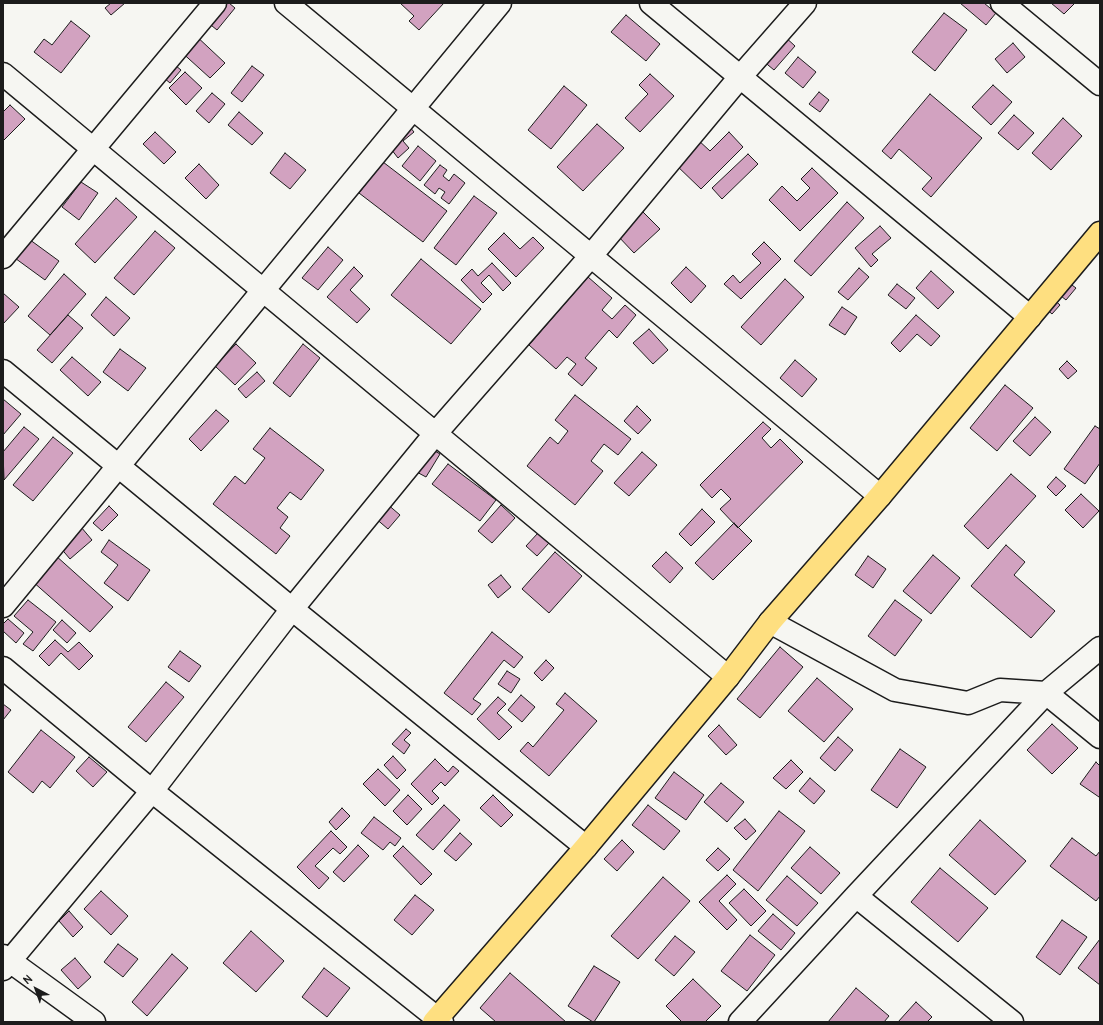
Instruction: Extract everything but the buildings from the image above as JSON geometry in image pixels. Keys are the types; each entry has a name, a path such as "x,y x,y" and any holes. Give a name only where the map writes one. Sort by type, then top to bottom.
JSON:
{"main road":[{"path":"438,1021 728,677 770,622 880,496 1100,233"}],"street":[{"path":"3,257 215,3"},
{"path":"286,3 590,257 880,496"},
{"path":"3,606 500,3"},
{"path":"651,3 1030,317"},
{"path":"94,1022 5,962 152,791 292,609 435,434 590,257 740,77 805,3"},
{"path":"1002,3 1100,84"},
{"path":"3,74 728,677"},
{"path":"3,370 292,609 586,847"},
{"path":"770,622 894,690 968,703 1000,690 1046,693 1100,736"},
{"path":"740,1022 1046,693 1100,648"},
{"path":"3,668 152,791 438,1021"},
{"path":"856,896 1012,1022"}]}
